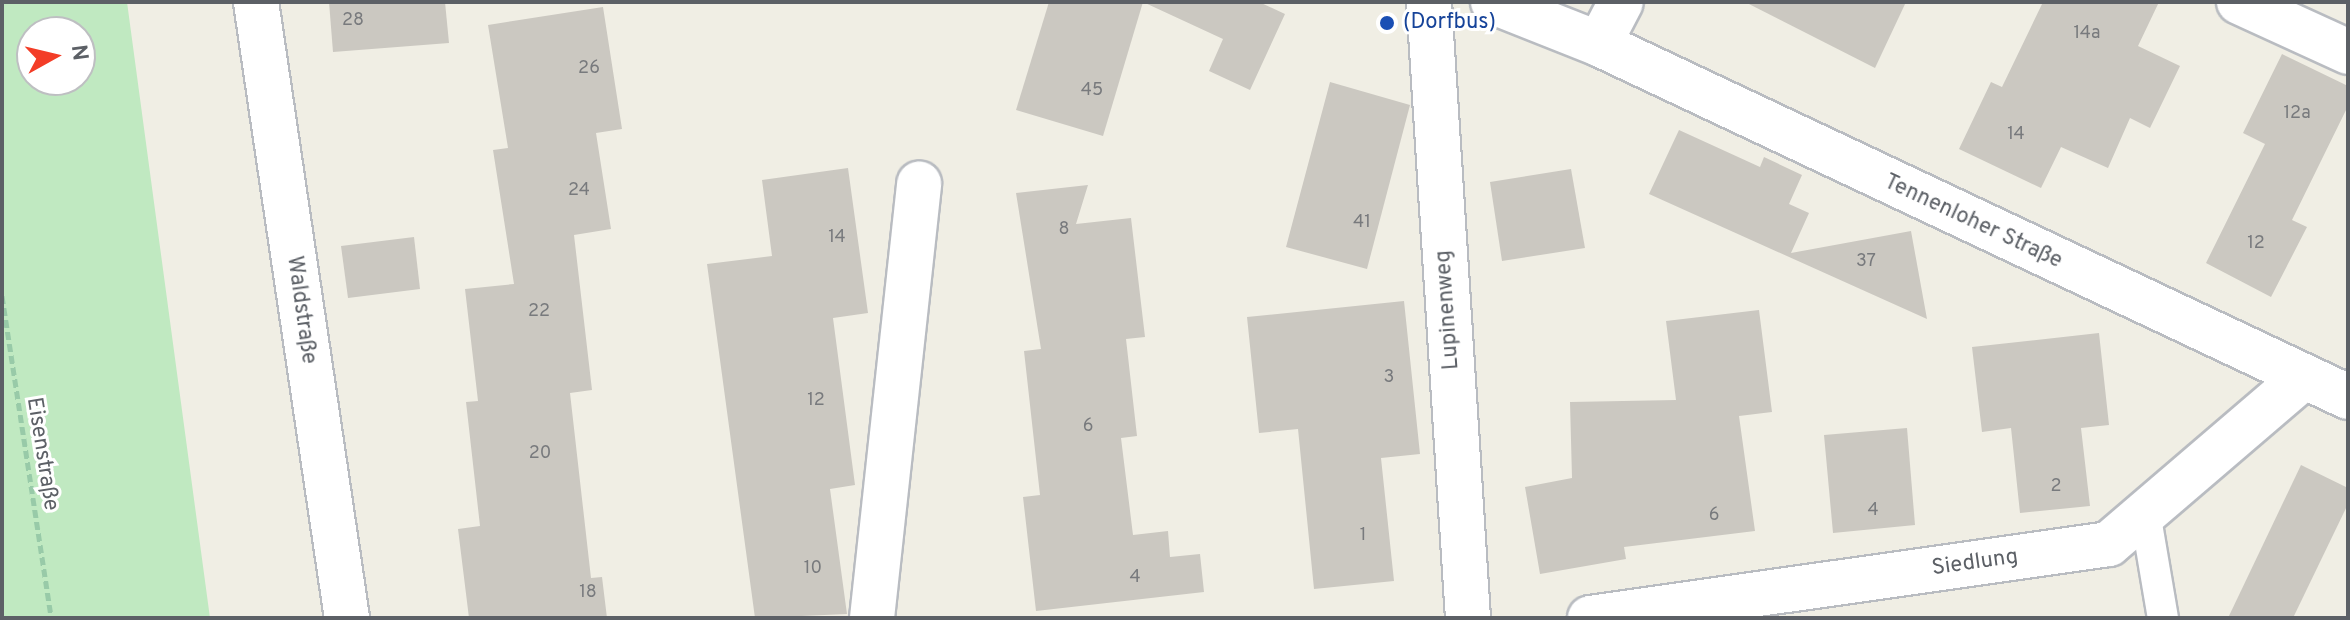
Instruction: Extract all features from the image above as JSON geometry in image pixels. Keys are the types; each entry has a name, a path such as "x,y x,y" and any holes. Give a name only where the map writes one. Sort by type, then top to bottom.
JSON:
{"street":[{"name":"Waldstraße","path":"256,2 347,618"},
{"name":"Lupinenweg","path":"1429,2 1468,618"},
{"name":"Tennenloher Straße","path":"1493,2 1599,44 2348,397"},
{"path":"1599,44 1621,2"},
{"path":"2239,2 2348,52"},
{"path":"872,618 919,184"},
{"name":"Siedlung","path":"1590,618 2109,544 2303,378"}],"lane":[{"path":"2145,512 2163,618"}],"path":[{"name":"Eisenstraße","path":"2,296 51,618"}],"green space":[{"path":"2,2 127,2 210,618 2,618"}],"building":[{"path":"329,2 445,2 449,43 333,52"},
{"path":"1049,2 1143,2 1103,136 1016,110"},
{"path":"1143,2 1259,2 1285,14 1250,90 1209,71 1223,39"},
{"path":"1745,2 1906,2 1875,68"},
{"path":"2043,2 2159,2 2138,46 2180,66 2150,128 2130,118 2108,168 2061,147 2041,188 1959,149 1991,82 2002,87"},
{"path":"603,7 622,129 596,133 611,229 574,235 592,390 570,393 591,578 602,577 607,618 469,618 458,529 480,526 466,402 478,401 465,289 514,284 493,150 508,148 488,25"},
{"path":"2282,54 2348,86 2348,106 2292,220 2307,227 2271,297 2206,263 2265,144 2243,133"},
{"path":"1330,82 1410,105 1367,269 1286,247"},
{"path":"1679,130 1760,167 1764,157 1802,175 1789,204 1809,213 1791,253 1911,231 1927,319 1649,194"},
{"path":"848,168 868,313 833,318 855,485 830,489 847,614 755,618 707,264 772,256 762,180"},
{"path":"1571,169 1585,248 1502,261 1490,182"},
{"path":"1088,185 1076,224 1131,218 1145,337 1126,339 1137,436 1121,438 1133,535 1168,531 1170,557 1200,554 1204,592 1036,611 1023,497 1040,495 1024,351 1041,349 1016,193"},
{"path":"414,237 420,289 348,298 341,246"},
{"path":"1404,301 1420,454 1381,458 1394,581 1314,589 1298,429 1259,433 1247,317"},
{"path":"1759,310 1772,412 1739,416 1755,531 1624,547 1626,559 1540,574 1525,487 1572,478 1570,402 1676,400 1666,321"},
{"path":"2099,333 2109,425 2081,428 2090,506 2020,513 2011,428 1982,432 1972,347"},
{"path":"1907,428 1915,525 1833,533 1824,435"},
{"path":"2301,465 2348,488 2348,504 2293,618 2228,618"}],"place":[{"name":"(Dorfbus)","path":"1387,23"}]}
